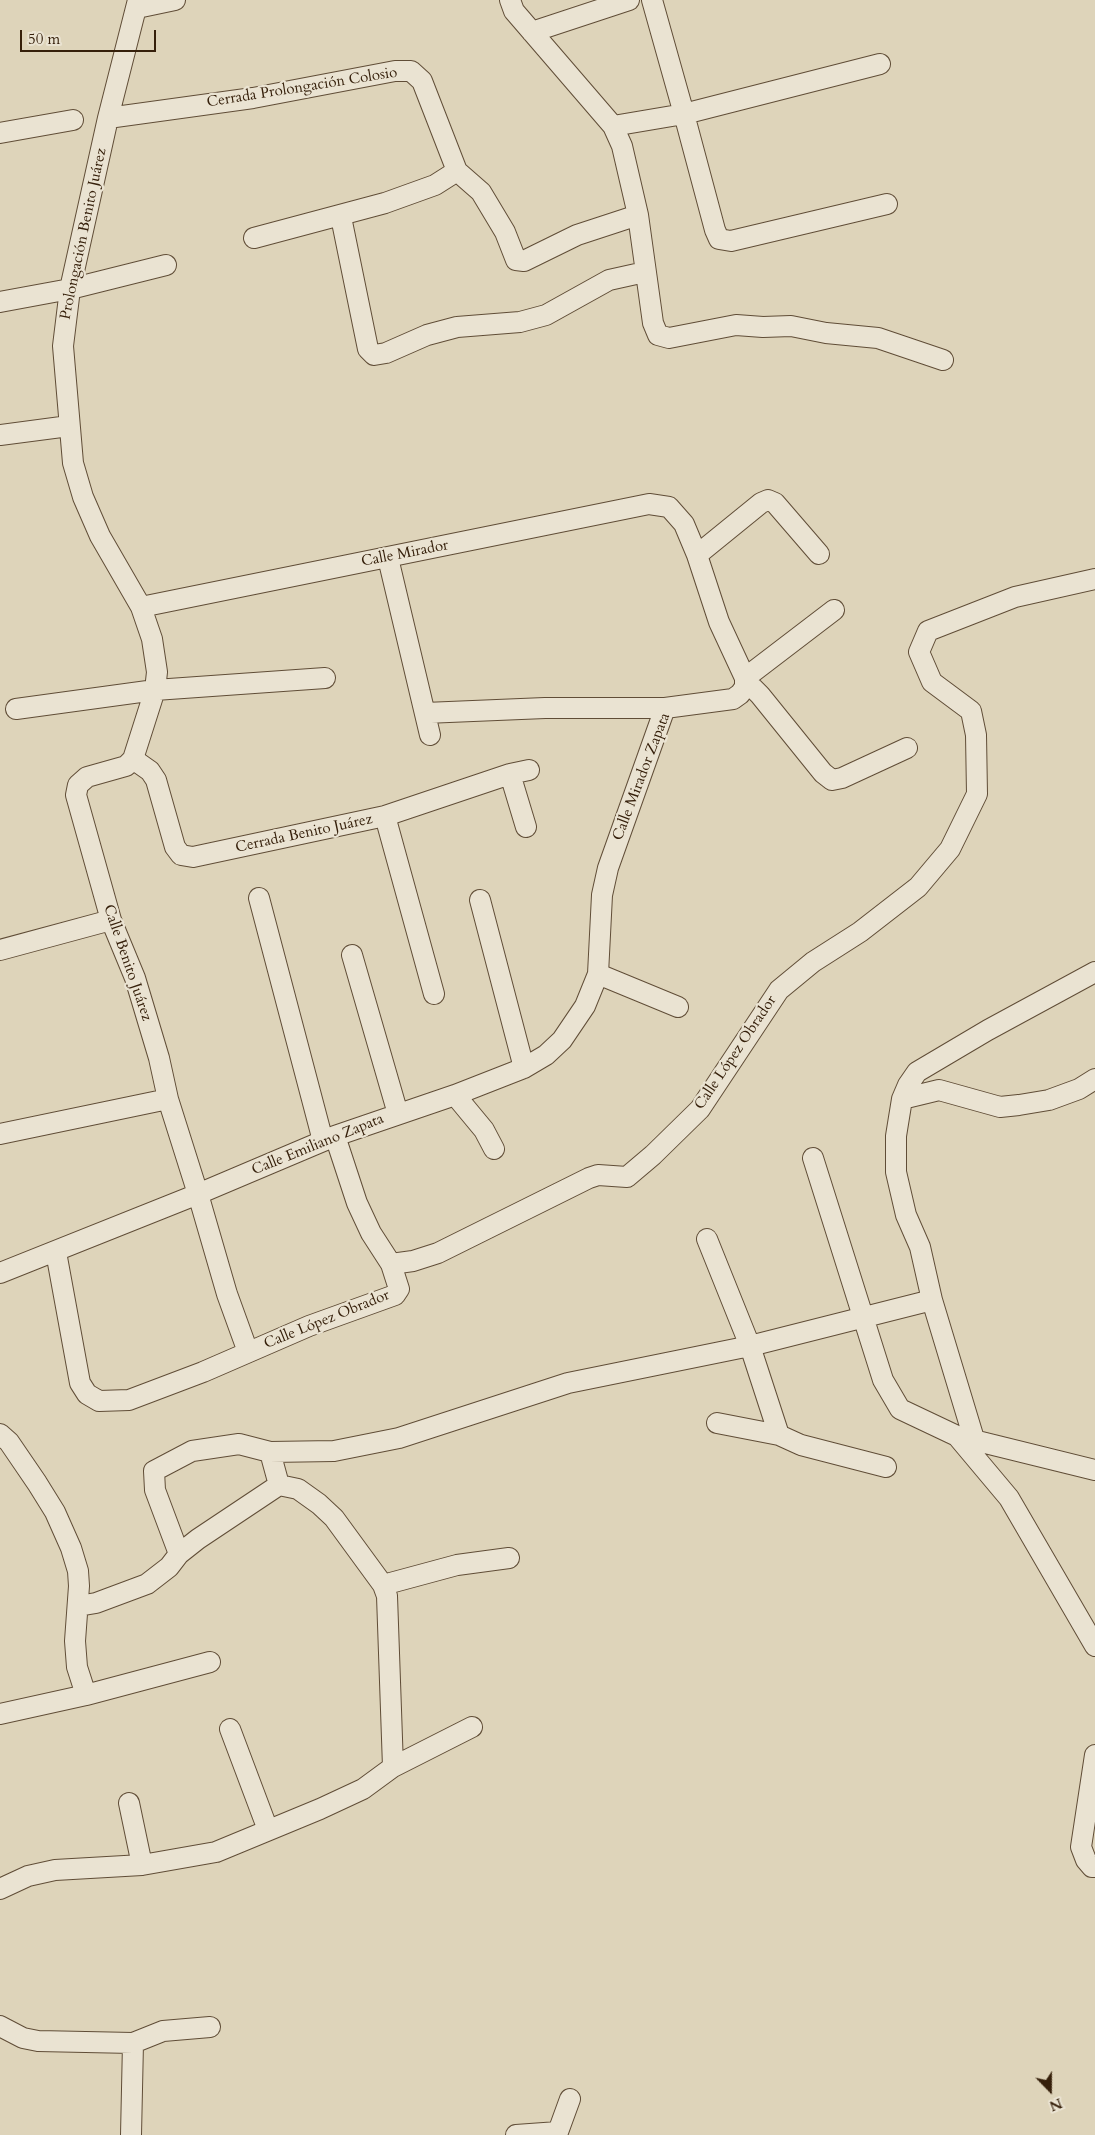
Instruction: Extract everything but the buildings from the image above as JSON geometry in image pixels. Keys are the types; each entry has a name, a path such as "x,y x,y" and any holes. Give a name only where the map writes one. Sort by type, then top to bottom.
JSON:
{"street":[{"path":"137,4 174,0"},
{"path":"510,0 514,11 612,126 622,146 638,215 653,323 658,335 669,338 736,325 763,327 791,326 826,333 878,338 943,360"},
{"path":"532,32 629,0"},
{"path":"652,0 719,239 731,241 886,204"},
{"name":"Prolongación Benito Juárez","path":"137,4 108,118 70,289 63,346 73,463 83,497 100,536 141,607"},
{"path":"612,126 684,114 880,64"},
{"name":"Cerrada Prolongación Colosio","path":"108,118 253,98 396,71 411,71 422,81 457,171"},
{"path":"0,133 73,120"},
{"path":"254,238 341,217 385,204 435,185 457,171 481,192 505,232 516,260 524,261 577,235 638,215"},
{"path":"341,217 368,349 374,355 386,353 426,335 456,327 520,322 546,315 609,280 645,272"},
{"path":"0,302 70,289 166,265"},
{"path":"0,435 69,426"},
{"path":"819,554 775,503 768,500 761,503 697,555 719,622 745,682 760,695 823,774 832,780 842,778 906,748"},
{"name":"Calle Mirador","path":"141,607 304,572 388,558 649,504 669,507 684,524 697,555"},
{"path":"388,558 430,734"},
{"name":"Calle López Obrador","path":"56,1252 80,1383 87,1394 98,1401 129,1400 203,1372 308,1326 395,1295 398,1289 391,1264 413,1261 438,1252 589,1178 598,1175 627,1176 700,1108 779,990 813,962 860,932 918,887 950,849 978,794 976,735 971,711 932,682 919,652 928,632 1015,597 1095,579"},
{"path":"133,759 155,690 157,672 152,639 141,607"},
{"name":"Calle Mirador Zapata","path":"598,974 602,895 608,868 665,708 733,698 740,694 745,682 834,610"},
{"path":"16,709 155,690 325,678"},
{"path":"425,713 545,708 665,708"},
{"name":"Cerrada Benito Juárez","path":"133,759 150,771 156,780 175,848 181,855 193,857 384,816 434,994"},
{"name":"Calle Benito Juárez","path":"133,759 126,766 87,777 78,785 76,795 111,920 135,978 168,1099 227,1294 248,1352"},
{"path":"384,816 519,772 526,827"},
{"path":"259,898 329,1139 371,1233 391,1264"},
{"path":"480,900 524,1068"},
{"path":"0,950 111,920"},
{"path":"352,955 398,1114"},
{"path":"1095,972 988,1030 917,1072 908,1085 902,1099 896,1136 896,1172 906,1216 920,1247 966,1437 1009,1498 1095,1646"},
{"path":"598,974 678,1007"},
{"name":"Calle Emiliano Zapata","path":"0,1273 56,1252 329,1139 455,1095 524,1068 546,1055 562,1040 585,1006 598,974"},
{"path":"902,1099 940,1090 1000,1107 1048,1100 1079,1089 1095,1080"},
{"path":"455,1095 484,1130 494,1149"},
{"path":"0,1134 168,1099"},
{"path":"814,1158 883,1380 900,1408 966,1437 1095,1470"},
{"path":"707,1239 750,1346 779,1435"},
{"path":"179,1554 156,1490 154,1471 192,1451 239,1444 270,1452 334,1451 399,1438 568,1383 750,1346 932,1300"},
{"path":"716,1423 779,1435 801,1445 886,1468"},
{"path":"0,1434 10,1442 37,1483 55,1512 71,1548 78,1571 75,1641 77,1667 86,1695"},
{"path":"270,1452 279,1485"},
{"path":"78,1606 96,1603 147,1584 169,1567 179,1554 279,1485 298,1489 334,1518 383,1585 387,1596 393,1767"},
{"path":"383,1585 458,1565 509,1558"},
{"path":"0,1714 86,1695 210,1662"},
{"path":"0,1889 28,1876 55,1870 142,1866 216,1852 363,1789 393,1767 472,1727"},
{"path":"230,1729 268,1830"},
{"path":"1095,1755 1081,1847 1086,1860 1092,1867 1095,1867"},
{"path":"129,1803 142,1866"},
{"path":"0,2026 23,2038 38,2041 133,2043 163,2030 210,2027"},
{"path":"131,2135 133,2043"},
{"path":"516,2135 558,2132 570,2099"}]}
